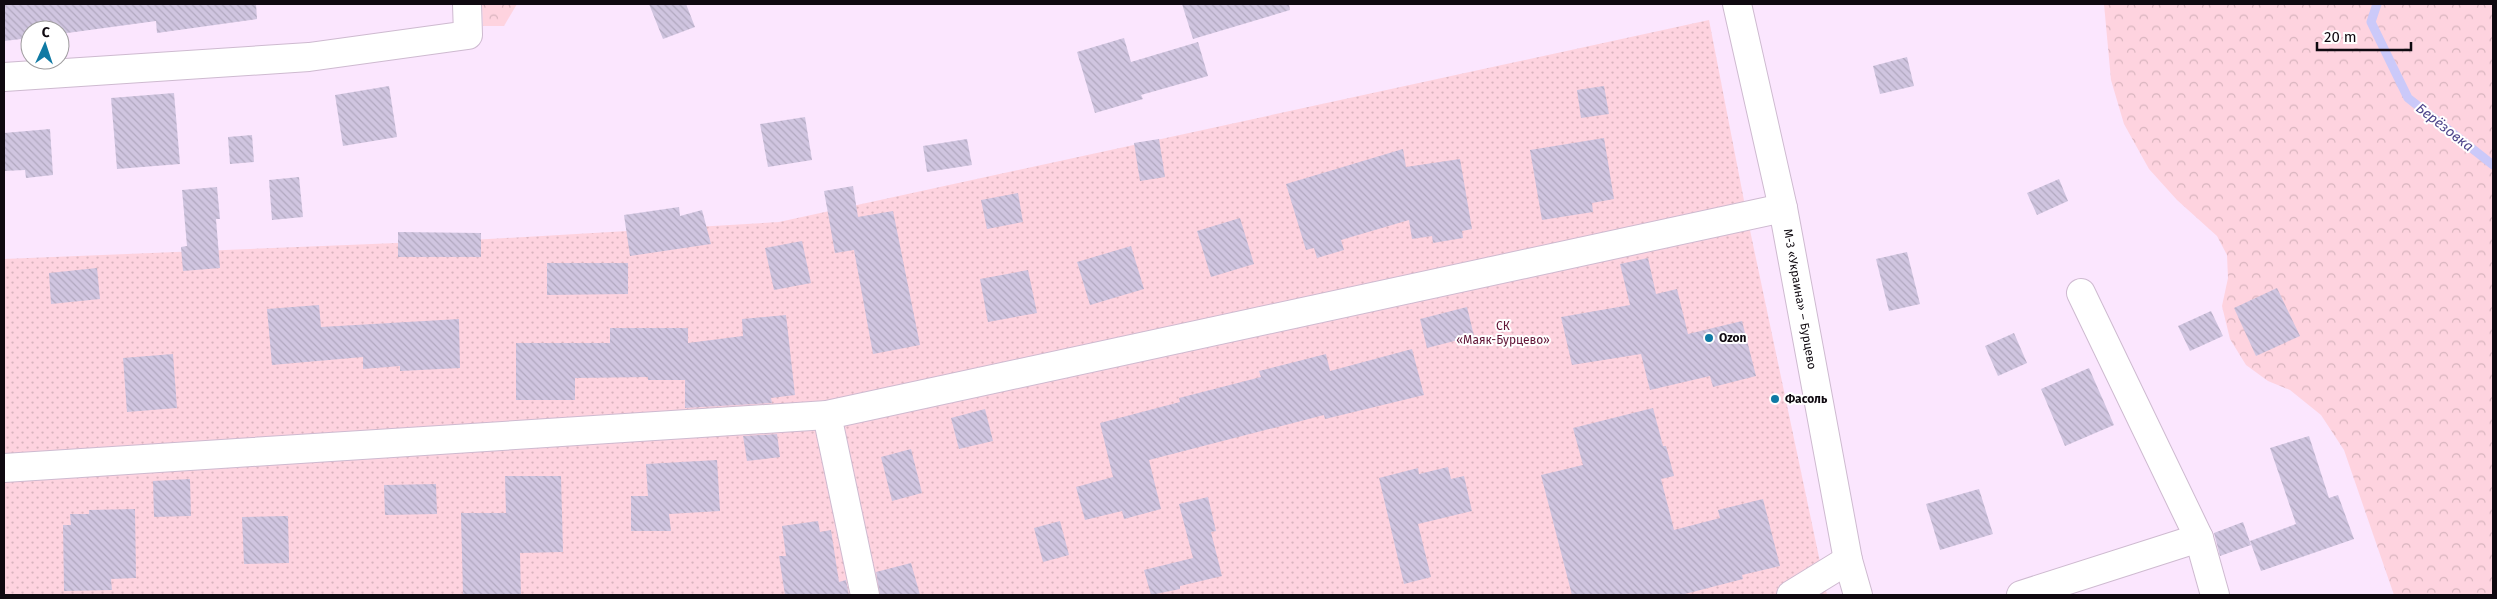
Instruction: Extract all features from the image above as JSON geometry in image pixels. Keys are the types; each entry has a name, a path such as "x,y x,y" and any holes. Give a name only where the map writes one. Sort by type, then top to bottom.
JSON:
{"street":[{"path":"4,77 310,57 468,35 467,4"},
{"name":"М-3 «Украина» – Бурцево","path":"1737,4 1784,208 1848,560 1858,595"},
{"path":"4,468 827,415 1784,208"},
{"path":"2082,292 2199,538 2215,595"},
{"path":"827,415 865,595"},
{"path":"2021,595 2199,538"},
{"path":"1791,595 1848,560"}],"green space":[{"path":"482,4 517,4 504,26 483,26"},
{"path":"2104,4 2493,4 2493,595 2394,595 2344,450 2321,415 2290,390 2268,381 2246,365 2230,339 2222,306 2228,278 2227,255 2217,236 2177,200 2149,169 2124,124 2111,80"},
{"name":"СК «Маяк-Бурцево»","path":"1709,20 1747,216 1827,595 4,595 4,259 472,240 779,222"}],"building":[{"path":"4,4 256,4 257,19 157,33 156,21 70,33 70,20 20,20 20,39 4,41"},
{"path":"649,4 686,4 695,27 663,39"},
{"path":"1182,4 1289,4 1290,10 1193,39"},
{"path":"1124,38 1131,62 1198,42 1208,76 1141,95 1143,99 1095,113 1077,52"},
{"path":"1907,57 1914,86 1880,94 1873,66"},
{"path":"389,86 397,137 343,146 335,95"},
{"path":"1604,86 1609,114 1581,118 1577,90"},
{"path":"174,93 180,164 117,169 111,98"},
{"path":"805,117 812,160 768,167 760,124"},
{"path":"50,129 53,175 26,178 25,170 4,171 4,133"},
{"path":"252,135 254,162 230,164 228,137"},
{"path":"1604,138 1614,199 1592,203 1593,212 1542,220 1530,150"},
{"path":"967,139 972,165 927,172 923,146"},
{"path":"1159,139 1165,177 1140,181 1134,143"},
{"path":"1403,149 1406,167 1460,159 1472,229 1462,231 1463,238 1433,243 1432,236 1412,239 1409,220 1341,240 1344,250 1317,258 1314,248 1306,250 1286,184"},
{"path":"299,177 303,217 272,220 269,180"},
{"path":"2059,179 2068,201 2037,215 2027,193"},
{"path":"853,186 858,217 893,211 920,345 873,354 854,250 835,253 824,191"},
{"path":"217,187 220,219 216,219 220,268 183,271 181,247 187,246 182,190"},
{"path":"1018,193 1023,222 987,229 981,200"},
{"path":"679,207 680,216 702,210 711,244 630,256 624,215"},
{"path":"1240,218 1254,264 1211,277 1197,231"},
{"path":"398,232 481,233 481,257 398,257"},
{"path":"802,241 811,283 774,290 765,248"},
{"path":"1131,246 1144,289 1090,305 1077,262"},
{"path":"1907,252 1920,304 1889,311 1876,259"},
{"path":"1648,258 1656,294 1677,289 1688,334 1742,321 1756,376 1713,387 1710,376 1650,390 1641,354 1572,365 1561,317 1630,305 1620,264"},
{"path":"547,263 628,263 628,294 547,295"},
{"path":"97,268 100,299 51,304 49,273"},
{"path":"1028,270 1037,313 988,322 980,279"},
{"path":"2277,288 2300,336 2256,356 2234,308"},
{"path":"319,305 321,327 459,319 460,368 400,371 400,366 363,369 363,357 272,365 267,309"},
{"path":"1467,307 1474,336 1427,348 1420,319"},
{"path":"2211,311 2223,336 2190,351 2178,326"},
{"path":"786,315 795,395 771,398 772,403 685,408 685,380 648,380 648,377 575,378 575,400 516,400 516,343 610,343 610,328 688,328 688,343 743,336 742,319"},
{"path":"2014,333 2027,363 1998,376 1985,346"},
{"path":"1412,349 1424,395 1325,419 1324,415 1149,460 1161,509 1124,519 1122,511 1085,520 1076,487 1113,477 1100,423 1180,402 1179,398 1261,377 1259,371 1326,354 1330,371"},
{"path":"173,354 177,408 127,412 123,358"},
{"path":"2089,368 2114,425 2065,446 2041,389"},
{"path":"1653,408 1663,446 1666,446 1674,476 1661,479 1674,530 1720,518 1718,510 1763,499 1780,566 1742,575 1743,579 1681,595 1572,595 1541,475 1583,465 1573,428"},
{"path":"985,409 993,441 959,449 951,418"},
{"path":"777,434 780,457 747,461 743,436"},
{"path":"2309,436 2329,498 2338,495 2354,539 2261,571 2250,541 2296,524 2270,448"},
{"path":"911,449 922,493 892,501 881,457"},
{"path":"717,460 720,511 669,514 671,531 631,531 631,496 648,496 646,464"},
{"path":"1448,467 1451,479 1464,476 1472,511 1418,524 1431,577 1404,584 1379,478 1418,468 1419,474"},
{"path":"505,476 561,476 563,552 520,553 521,595 463,595 461,513 506,513"},
{"path":"190,479 191,516 154,517 153,481"},
{"path":"436,484 437,514 385,515 384,485"},
{"path":"1979,489 1993,534 1940,550 1926,504"},
{"path":"1208,497 1216,531 1211,532 1222,576 1180,586 1180,589 1151,595 1144,570 1193,558 1179,504"},
{"path":"135,509 136,578 111,579 112,590 64,591 63,525 71,525 70,514 89,514 89,510"},
{"path":"288,516 289,563 244,564 242,517"},
{"path":"818,521 820,532 831,530 839,582 846,580 849,595 785,595 779,556 786,556 782,526"},
{"path":"1060,521 1069,555 1043,562 1034,528"},
{"path":"2243,522 2251,545 2220,556 2214,533"},
{"path":"911,563 920,595 880,595 876,572"}],"waterway":[{"name":"Берёзовка","path":"2377,4 2371,22 2408,98 2493,165"}],"place":[{"name":"Ozon","path":"1709,338"},
{"name":"Фасоль","path":"1775,399"}]}
